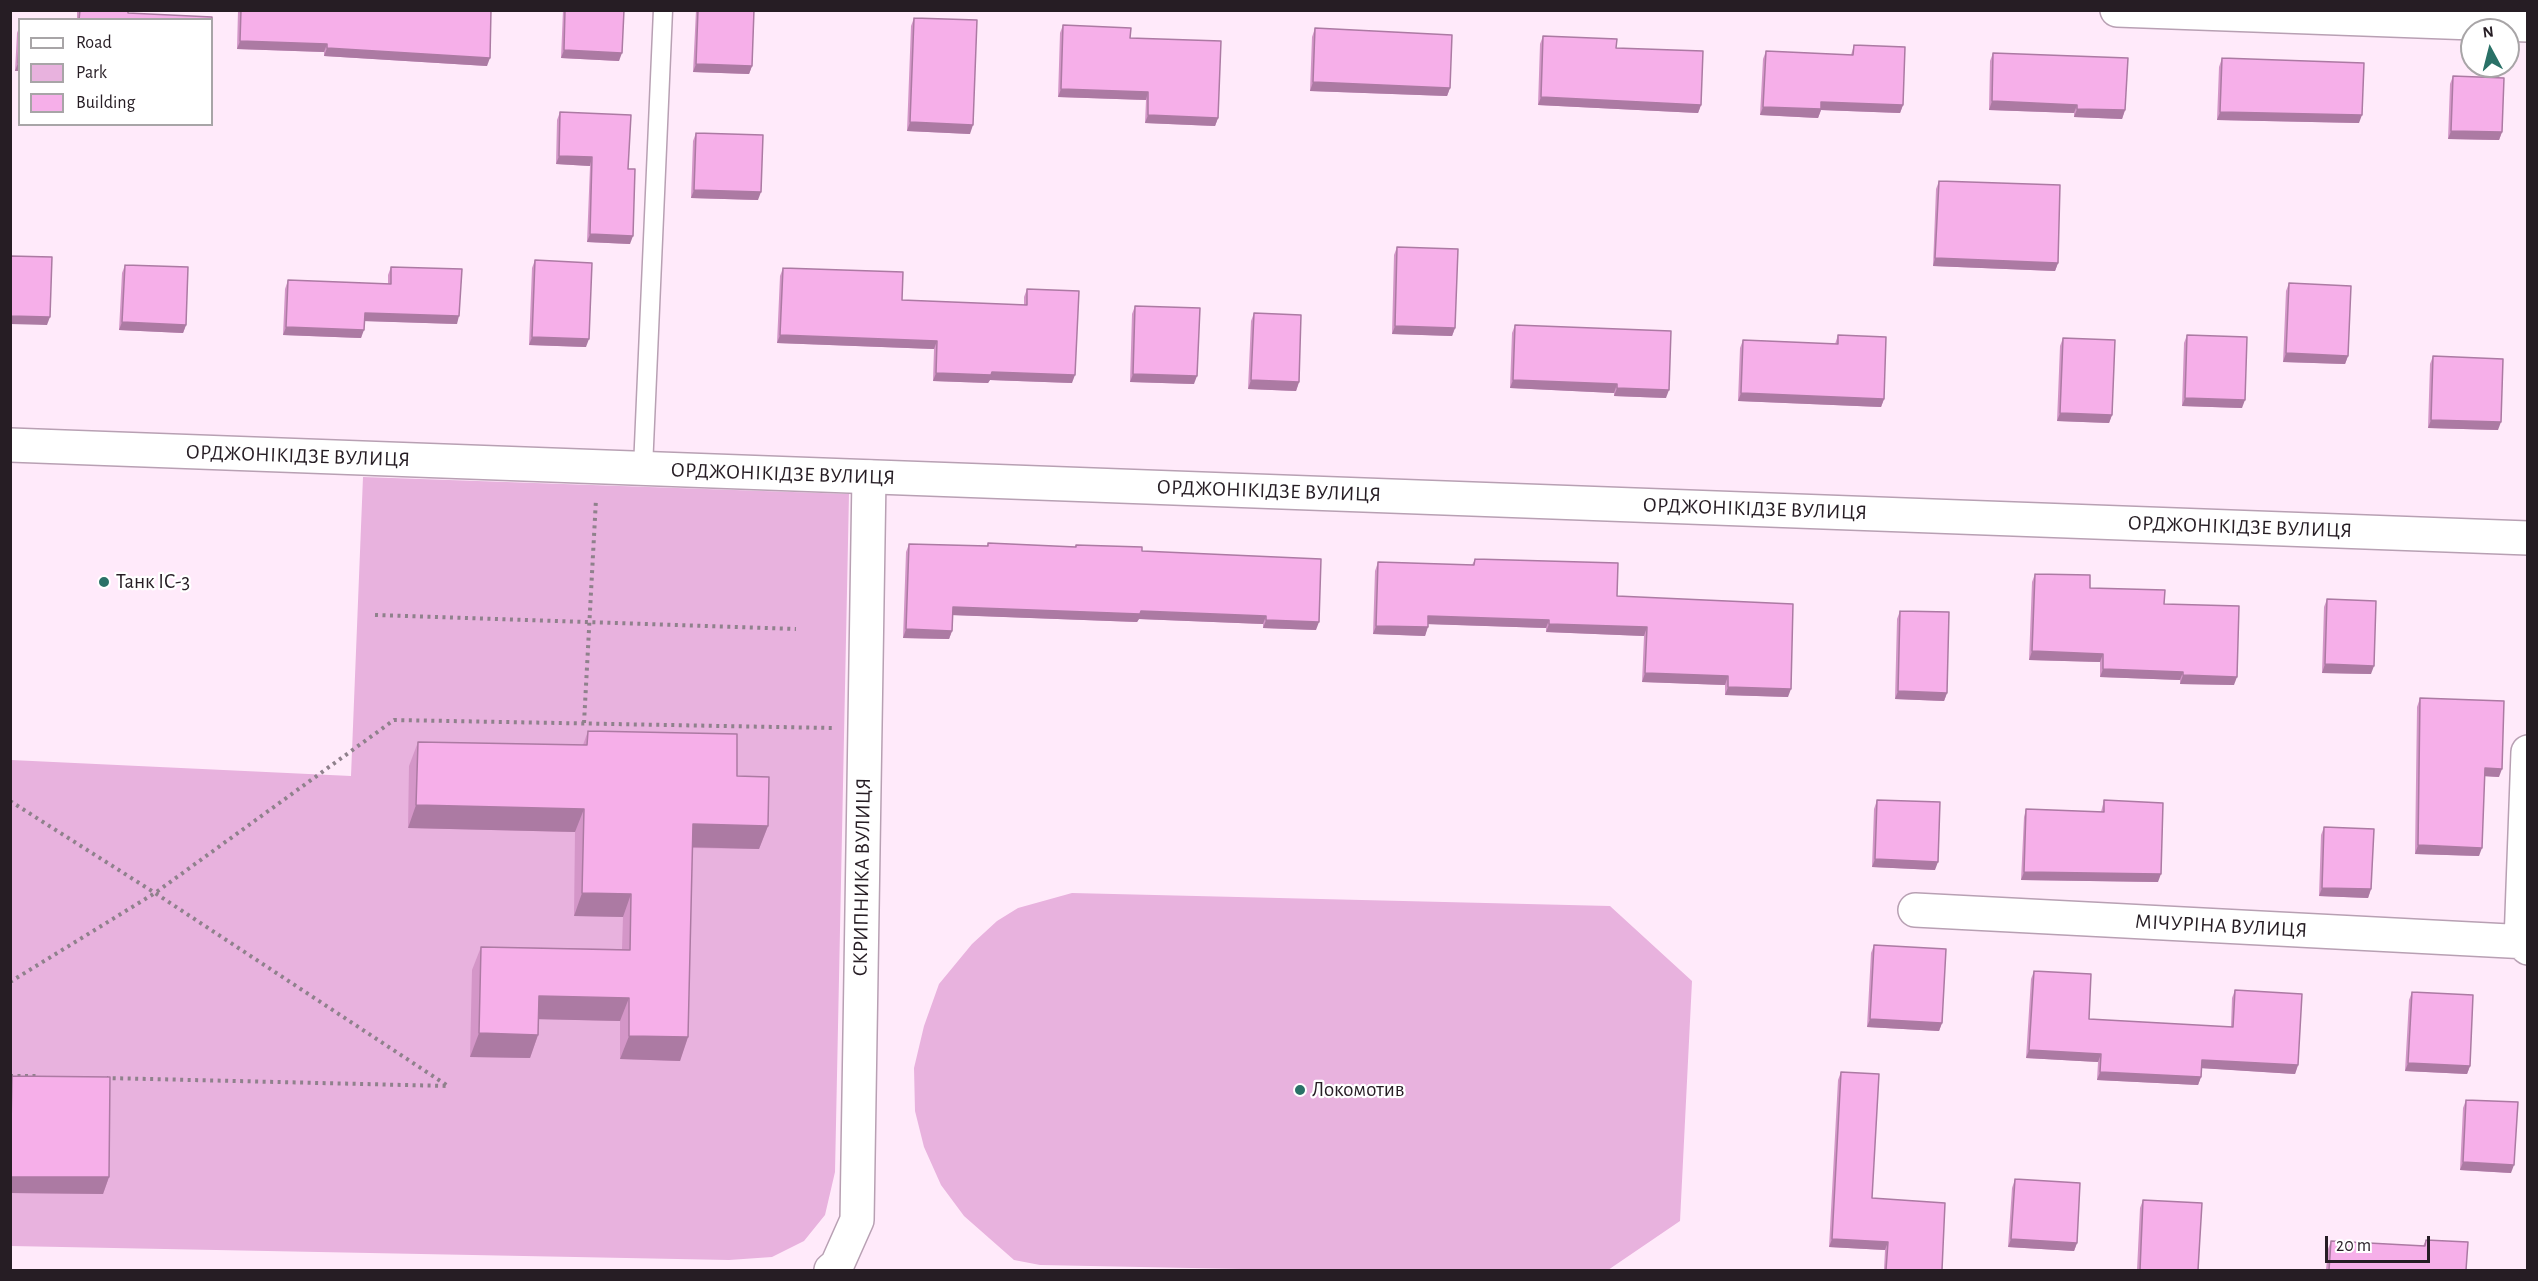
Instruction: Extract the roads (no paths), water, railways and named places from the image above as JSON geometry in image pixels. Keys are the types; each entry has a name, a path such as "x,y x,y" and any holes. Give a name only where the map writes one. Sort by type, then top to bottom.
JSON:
{"main road":[{"path":"2117,10 2528,25"},
{"name":"ОРДЖОНІКІДЗЕ ВУЛИЦЯ","path":"10,445 2528,538"},
{"name":"СКРИПНИКА ВУЛИЦЯ","path":"831,1270 837,1265 857,1220 869,477"},
{"path":"2525,944 2528,752"},
{"name":"МІЧУРІНА ВУЛИЦЯ","path":"1915,910 2525,944"}],"lane":[{"path":"643,468 663,10"}],"place":[{"name":"Танк ІС-3","path":"104,582"},
{"name":"Локомотив","path":"1300,1090"}]}
